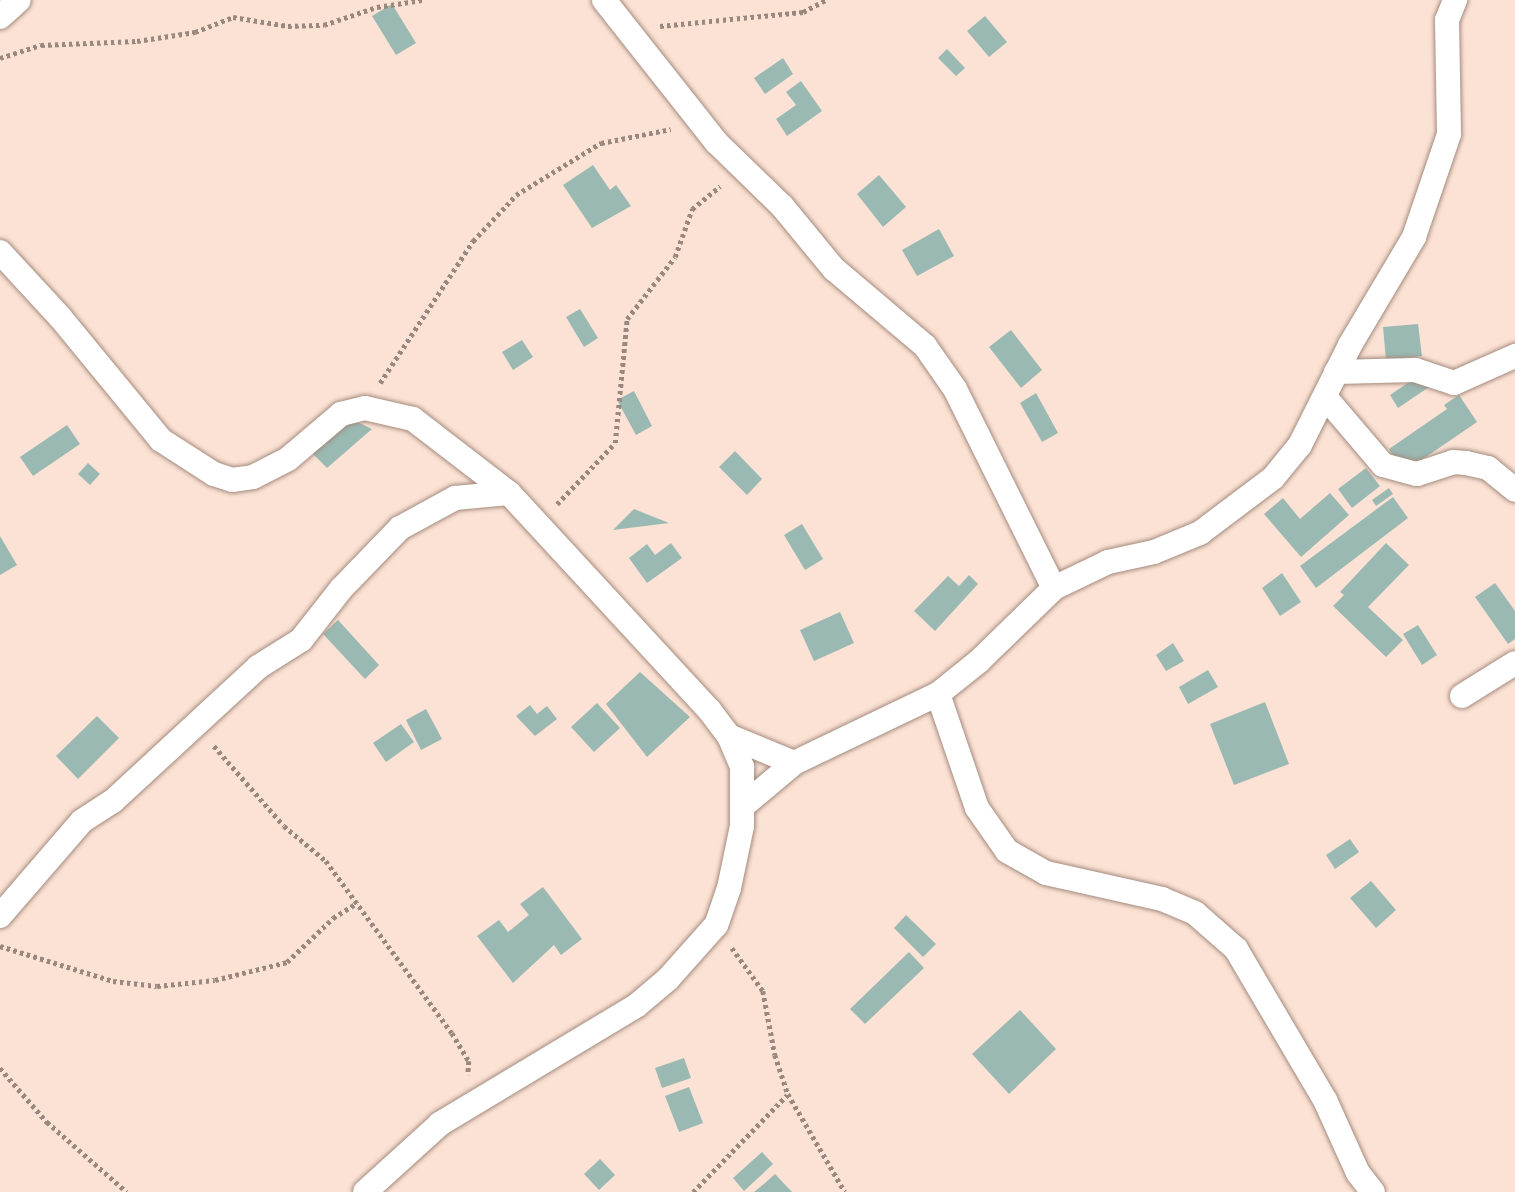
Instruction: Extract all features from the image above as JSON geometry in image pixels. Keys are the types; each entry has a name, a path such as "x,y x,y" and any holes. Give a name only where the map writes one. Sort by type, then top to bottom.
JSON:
{"street":[{"path":"0,17 19,0"},
{"path":"604,0 701,123 782,206 834,269 925,346 955,389 1054,588"},
{"path":"744,806 794,763 939,694 979,661 1054,588 1108,562 1154,552 1200,533 1273,478 1300,445 1326,398 1336,372 1414,237 1445,153 1452,99 1447,20 1455,0"},
{"path":"0,252 60,317 161,440 214,474 232,480 253,477 288,460 341,414 366,408 413,419 509,493 635,626 729,736 742,767 744,806 739,847 716,925 668,979 636,1006 440,1124 365,1192"},
{"path":"1336,372 1415,370 1454,383 1515,356"},
{"path":"1326,398 1383,465 1417,474 1453,462 1466,463 1488,468 1515,490"},
{"path":"0,916 82,821 113,801 258,667 301,640 341,589 400,528 455,498 509,493"},
{"path":"1462,696 1515,663"},
{"path":"939,694 977,808 1007,851 1046,873 1162,899 1195,913 1236,949 1325,1100 1358,1173 1373,1192"},
{"path":"729,736 794,763"}],"path":[{"path":"0,58 41,45 137,41 194,32 233,17 288,26 324,25 377,7 423,0"},
{"path":"628,29 803,12 826,0"},
{"path":"366,408 473,241 516,195 601,143 701,123"},
{"path":"536,524 615,443 627,319 675,257 692,209 743,168"},
{"path":"194,725 284,826 326,861 469,1061 464,1109"},
{"path":"0,946 113,981 158,986 215,980 287,962 333,918 357,903"},
{"path":"716,925 763,991 788,1094 845,1192"},
{"path":"0,1068 47,1122 127,1192"},
{"path":"693,1192 788,1094"}],"building":[{"path":"392,4 416,43 396,55 372,16"},
{"path":"985,16 1007,42 989,57 967,31"},
{"path":"947,49 965,68 956,76 938,58"},
{"path":"783,58 793,74 765,94 754,78"},
{"path":"801,81 822,111 787,136 776,119 796,105 786,92"},
{"path":"593,165 610,190 616,185 631,206 592,228 563,185"},
{"path":"879,175 906,207 883,227 857,194"},
{"path":"939,229 954,256 917,276 902,250"},
{"path":"580,309 598,338 584,347 566,317"},
{"path":"1418,324 1422,356 1386,360 1383,327"},
{"path":"1011,330 1042,370 1021,388 989,347"},
{"path":"522,340 533,357 513,370 502,352"},
{"path":"1427,370 1435,383 1398,408 1390,395"},
{"path":"634,391 652,426 636,435 617,400"},
{"path":"1036,393 1058,433 1042,442 1020,403"},
{"path":"1459,395 1477,422 1404,472 1389,449 1447,409 1444,405"},
{"path":"349,418 372,429 327,468 308,449"},
{"path":"67,425 80,444 33,476 20,457"},
{"path":"735,451 762,479 747,495 719,467"},
{"path":"88,463 100,474 90,485 78,474"},
{"path":"1366,468 1380,486 1352,508 1338,489"},
{"path":"1389,488 1393,494 1376,506 1372,500"},
{"path":"1330,493 1349,515 1301,557 1264,514 1283,498 1300,519"},
{"path":"1393,497 1408,518 1316,588 1300,566"},
{"path":"634,509 669,523 613,530"},
{"path":"802,524 823,559 805,570 784,535"},
{"path":"0,536 17,565 0,575"},
{"path":"671,543 682,558 647,583 629,558 647,544 655,555"},
{"path":"1386,543 1409,565 1368,607 1403,640 1386,657 1333,606 1344,595 1340,592"},
{"path":"1282,573 1301,602 1280,616 1262,588"},
{"path":"969,575 978,584 935,631 914,611 948,576 959,586"},
{"path":"1495,583 1515,611 1515,639 1508,644 1475,597"},
{"path":"840,612 854,643 814,661 800,630"},
{"path":"338,620 379,665 365,679 323,634"},
{"path":"1418,625 1437,655 1422,665 1403,634"},
{"path":"1173,643 1184,661 1166,671 1156,655"},
{"path":"1208,670 1218,687 1188,704 1179,687"},
{"path":"640,672 690,717 647,757 606,704"},
{"path":"1265,702 1289,764 1234,785 1210,724"},
{"path":"597,703 620,728 594,752 571,727"},
{"path":"530,705 537,714 547,706 557,719 535,736 516,716"},
{"path":"426,709 442,739 421,750 406,720"},
{"path":"97,716 119,738 78,779 56,756"},
{"path":"401,724 414,742 386,762 373,743"},
{"path":"1350,839 1359,852 1335,869 1326,855"},
{"path":"1371,881 1396,910 1376,928 1350,898"},
{"path":"543,887 582,939 561,955 554,945 513,983 477,936 499,920 508,932 529,915 520,904"},
{"path":"906,915 936,944 923,957 894,928"},
{"path":"909,952 924,968 865,1024 850,1009"},
{"path":"1020,1010 1056,1049 1009,1094 972,1054"},
{"path":"684,1058 691,1078 662,1088 655,1068"},
{"path":"689,1087 703,1123 679,1132 665,1096"},
{"path":"762,1152 773,1164 744,1191 733,1178"},
{"path":"600,1159 615,1175 599,1190 584,1174"},
{"path":"775,1174 792,1192 754,1192 765,1183"}]}
